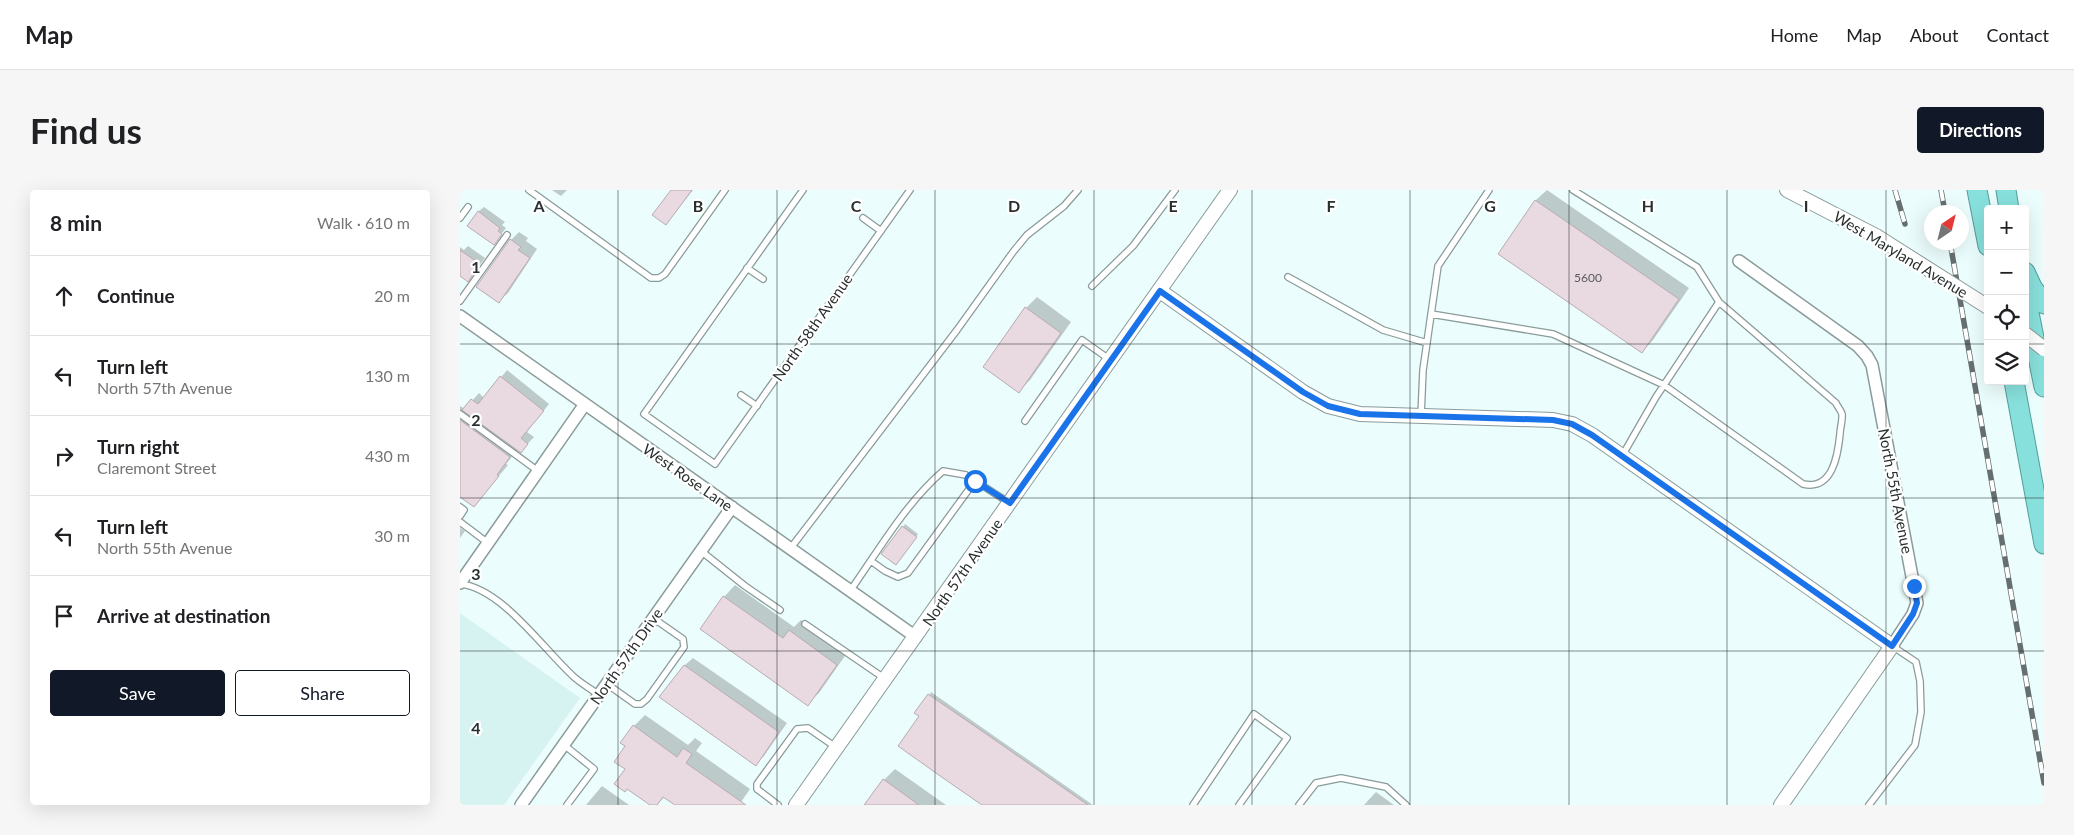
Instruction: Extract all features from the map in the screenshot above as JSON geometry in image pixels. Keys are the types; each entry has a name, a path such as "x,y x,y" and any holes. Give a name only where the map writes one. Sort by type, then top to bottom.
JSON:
{"highway":[{"path":"1977,190 1984,226"},
{"path":"2006,190 2008,205"},
{"path":"2029,281 2044,304"},
{"path":"2025,295 2044,387"},
{"path":"2015,385 2044,544"}],"street":[{"name":"North 57th Avenue","path":"796,805 1230,190"},
{"name":"West Maryland Avenue","path":"1787,190 1876,236 1925,265 1984,304"},
{"name":"North 55th Avenue","path":"1739,261 1858,346 1867,356 1872,366 1917,603 1913,614 1892,646 1781,805"},
{"path":"1160,291 1303,392 1328,406 1360,414 1553,420 1572,424 1592,435 1892,646"},
{"name":"West Rose Lane","path":"460,316 916,637"},
{"path":"2029,337 2044,349"},
{"path":"460,583 585,404"},
{"name":"North 57th Drive","path":"521,805 732,507"}],"lane":[{"path":"529,190 651,278 659,278 665,274 724,190"},
{"path":"763,279 748,268 803,190"},
{"name":"North 58th Avenue","path":"748,268 644,414 715,464 910,190"},
{"path":"790,549 958,330 1013,252 1027,235 1064,206 1078,190"},
{"path":"1092,286 1133,246 1175,190"},
{"path":"1421,416 1423,370 1438,266 1489,190"},
{"path":"1431,314 1553,334 1664,385 1803,484 1812,486 1822,481 1830,473 1837,458 1842,414 1836,403 1719,302 1697,267 1573,190"},
{"path":"460,218 468,207"},
{"path":"863,218 881,231"},
{"path":"460,301 507,234"},
{"path":"1288,277 1383,330 1427,343"},
{"path":"1622,456 1664,385 1719,302"},
{"path":"1026,421 1082,340 1110,360"},
{"path":"741,395 757,406"},
{"path":"460,414 538,471"},
{"path":"850,591 908,509 928,484 943,471 966,475 1010,503"},
{"path":"871,561 885,571 898,576 908,573 975,481"},
{"path":"460,507 464,510 460,516"},
{"path":"460,522 488,543"},
{"path":"701,551 745,586 780,610"},
{"path":"460,583 472,585 489,594 507,609 574,677 599,695"},
{"path":"607,684 636,704 641,704 647,699 684,647 683,639 653,618"},
{"path":"805,624 886,679"},
{"path":"1872,804 1915,745 1921,712 1920,681 1916,662 1892,646"},
{"path":"1193,805 1254,714 1287,738 1239,805"},
{"path":"778,805 757,789 758,784 797,729 808,728 837,748"},
{"path":"564,745 594,769 567,805"},
{"path":"1299,805 1316,783 1341,778 1386,787 1406,805"}],"shaded area":[{"path":"460,613 580,698 504,805 460,805"}],"building":[{"path":"671,190 692,190 666,225 652,215"},
{"path":"1535,200 1679,299 1642,353 1498,254"},
{"path":"478,211 500,228 498,231 502,234 494,245 467,226"},
{"path":"510,239 521,247 518,250 530,258 499,303 476,287"},
{"path":"460,250 480,264 468,282 460,276"},
{"path":"1025,307 1061,333 1019,393 983,367"},
{"path":"500,376 544,411 521,438 528,444 521,453 462,410 471,399 478,404"},
{"path":"460,420 510,457 497,475 499,476 474,507 460,497"},
{"path":"902,526 917,537 896,565 881,554"},
{"path":"723,596 783,638 789,630 837,665 808,706 700,629"},
{"path":"684,665 779,732 756,766 659,697"},
{"path":"928,694 1088,805 982,805 943,778 898,746 919,716 914,713"},
{"path":"633,725 677,757 683,748 692,754 686,763 746,805 675,805 663,797 657,805 650,805 627,789 625,792 614,784 625,769 614,762 625,746 620,743"},
{"path":"883,779 919,805 864,805"}],"railway":[{"path":"1895,190 1905,224"},
{"path":"1941,190 1944,205"},
{"path":"1951,250 2044,783"}],"route":[{"path":"975,481 1010,503 1160,291 1303,392 1328,406 1360,414 1553,420 1572,424 1592,435 1892,646 1913,614 1917,603 1914,586"}]}
